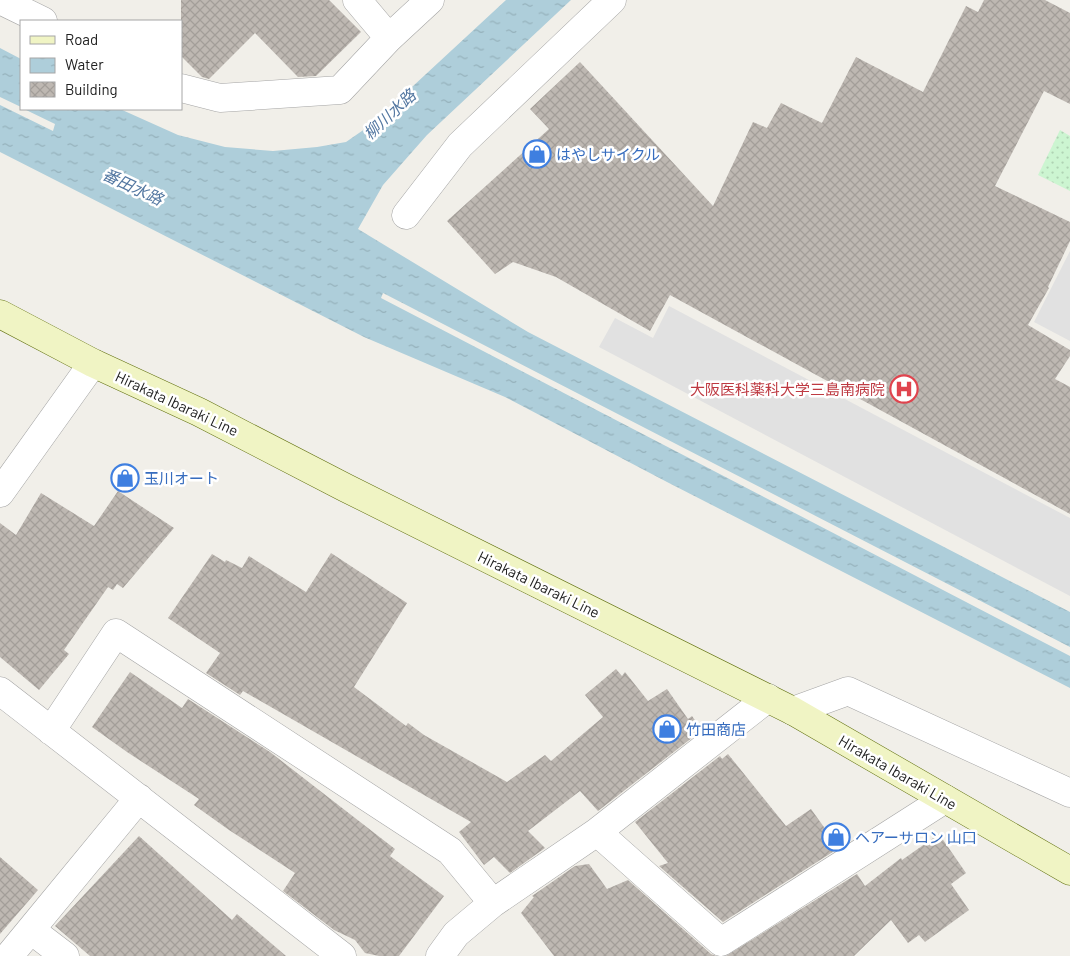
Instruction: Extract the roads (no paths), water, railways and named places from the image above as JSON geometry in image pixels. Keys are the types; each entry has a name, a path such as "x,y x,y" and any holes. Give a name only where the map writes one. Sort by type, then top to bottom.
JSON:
{"main road":[{"name":"Hirakata Ibaraki Line","path":"0,314 93,363 199,412 346,488 793,710 1070,871"}],"street":[{"path":"0,0 41,20"},
{"path":"357,0 389,38"},
{"path":"182,88 220,98 340,90 389,38 430,0"},
{"path":"406,215 460,145 612,0"},
{"path":"0,493 93,363"},
{"path":"51,731 116,633 450,851 493,903"},
{"path":"0,691 342,956"},
{"path":"793,710 848,691 1070,793"},
{"path":"440,956 456,934 493,903 597,832 768,698"},
{"path":"9,956 139,798"},
{"path":"597,832 721,942 945,799"},
{"path":"31,930 64,956"}],"water":[{"path":"506,0 571,0 427,135 383,185 358,229 528,332 1070,612 1070,647 383,293 381,298 1070,656 1070,688 505,397 364,337 0,152 0,105 53,131 55,124 26,110 122,110 178,135 225,147 273,151 346,142 372,124"},
{"path":"0,48 20,58 20,107 0,97"}],"place":[{"name":"はやしサイクル","path":"537,154"},
{"name":"大阪医科薬科大学三島南病院","path":"904,389"},
{"name":"玉川オート","path":"125,478"},
{"name":"竹田商店","path":"667,729"},
{"name":"ヘアーサロン 山口","path":"836,837"}],"water label":[{"name":"柳川水路","path":"389,114"},
{"name":"番田水路","path":"133,186"}]}
